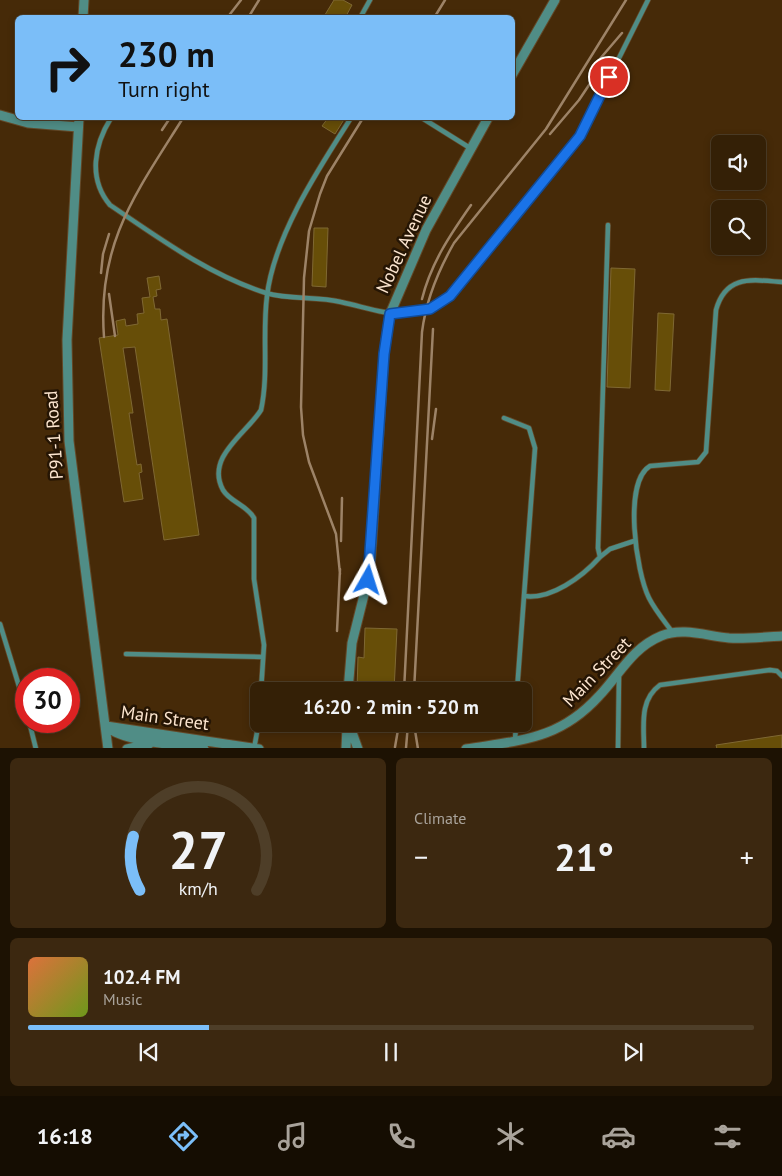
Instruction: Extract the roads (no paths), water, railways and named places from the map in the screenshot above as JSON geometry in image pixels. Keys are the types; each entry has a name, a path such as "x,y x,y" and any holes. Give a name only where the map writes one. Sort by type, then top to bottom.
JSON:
{"street":[{"path":"83,15 84,0"},
{"path":"515,70 555,0"},
{"path":"0,114 15,119"},
{"path":"19,120 28,123 79,122"},
{"name":"Nobel Avenue","path":"349,682 352,643 370,571 384,354 390,314 426,230 487,120"},
{"name":"P91-1 Road","path":"79,122 66,340 68,441 108,748"},
{"name":"Main Street","path":"466,748 544,735 568,724 600,696 619,671 642,647 662,636 673,633 730,638 782,636"},
{"name":"Main Street","path":"106,726 115,733 159,743 204,748"},
{"name":"Main Street","path":"106,726 256,748"},
{"path":"346,748 347,732"},
{"path":"351,732 358,748"},
{"path":"127,748 138,744 159,743"}],"lane":[{"path":"362,15 370,0"},
{"path":"110,120 101,137 95,164 96,183 101,195 110,205 201,264 267,293 340,301 390,314 430,309 450,296 580,136 648,0"},
{"path":"262,682 262,628 254,579 254,518 250,511 228,496 222,489 220,472 229,446 252,424 261,410 267,293 276,261 299,204 350,120"},
{"path":"425,120 470,148"},
{"path":"600,557 598,548 608,226"},
{"path":"673,633 646,592 634,540 637,486 644,469 660,464 698,462 706,452 716,310 722,295 737,283 749,280 782,282"},
{"path":"504,418 529,428 535,448 518,682"},
{"path":"524,596 537,598 554,591 593,565 610,549 634,540"},
{"path":"0,624 15,673"},
{"path":"126,654 263,657"},
{"path":"644,748 646,701 650,692 660,685 770,670 777,671 782,676"},
{"path":"618,748 619,671"},
{"path":"256,748 258,732"},
{"path":"516,732 516,741"},
{"path":"32,733 36,748"}],"railway":[{"path":"229,15 241,0"},
{"path":"250,15 259,0"},
{"path":"436,15 445,0"},
{"path":"404,682 422,332 430,297 438,275 454,243 546,129 626,0"},
{"path":"599,60 622,33"},
{"path":"550,134 579,100 607,58"},
{"path":"162,130 169,120"},
{"path":"104,337 103,304 107,274 123,220 150,171 182,120"},
{"path":"340,574 336,534 309,462 303,435 301,407 304,278 309,231 320,194 327,176 362,120"},
{"path":"422,299 436,261 471,205"},
{"path":"101,273 103,254 109,234"},
{"path":"109,294 115,336"},
{"path":"414,682 433,329"},
{"path":"432,439 436,409"},
{"path":"341,541 342,498"},
{"path":"337,631 340,569"},
{"path":"395,747 398,732"},
{"path":"406,748 407,732"},
{"path":"415,732 418,748"}]}
